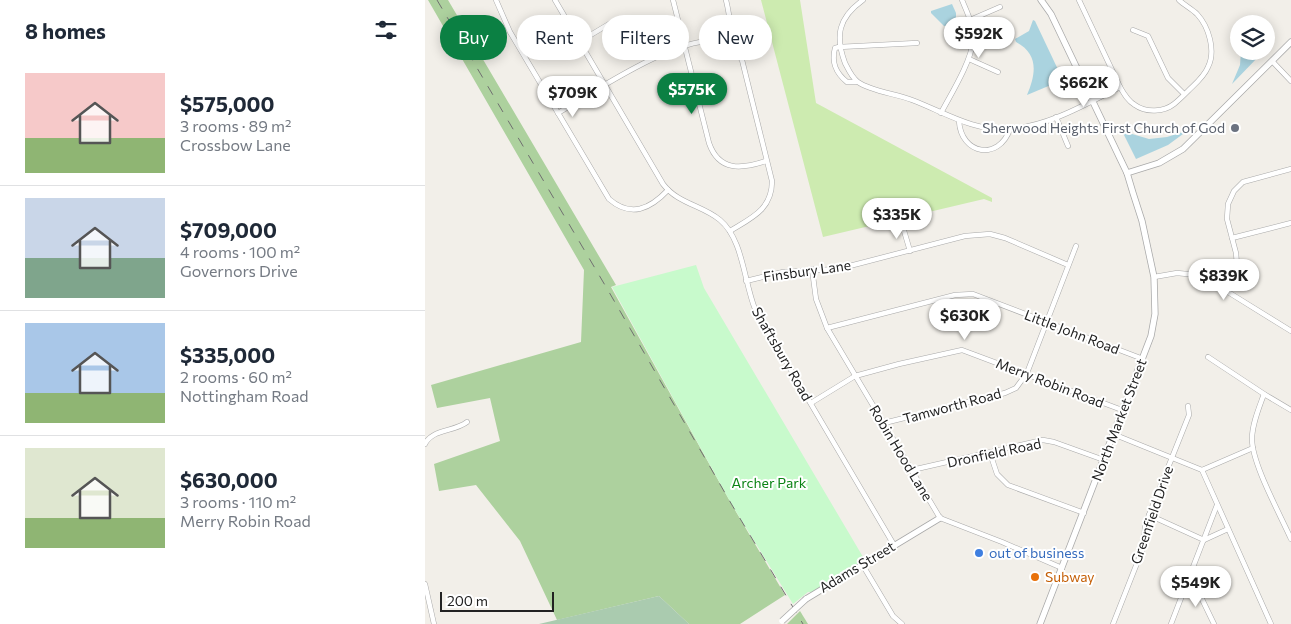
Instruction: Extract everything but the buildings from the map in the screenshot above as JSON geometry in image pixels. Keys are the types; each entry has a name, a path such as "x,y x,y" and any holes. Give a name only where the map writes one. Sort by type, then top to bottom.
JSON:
{"street":[{"path":"496,0 510,32 606,194 617,205 634,209 654,203 667,190"},
{"name":"Shaftsbury Road","path":"555,0 564,15"},
{"path":"673,0 677,15"},
{"path":"726,0 729,15"},
{"path":"857,82 848,68 839,47 840,32 845,17 863,0"},
{"path":"941,113 969,58 974,40 970,20 961,0"},
{"name":"North Market Street","path":"1040,624 1143,359 1151,336 1155,314 1154,277 1127,173 1051,14 1041,0"},
{"path":"1079,0 1120,88 1136,106 1151,111 1173,105 1199,80 1208,67 1211,52 1205,24 1179,0"},
{"path":"970,20 1000,7"},
{"path":"1133,30 1148,36 1168,78 1185,94"},
{"path":"1127,173 1159,163 1183,149 1291,42"},
{"path":"917,43 835,48 833,56 835,66 839,75 847,82 857,82 912,100 959,120 984,127 1010,129 1041,123 1120,88"},
{"path":"969,58 998,72"},
{"name":"Shaftsbury Road","path":"589,60 667,190 675,197 718,218 729,231 736,245 755,308 894,545"},
{"path":"558,112 650,60"},
{"path":"687,60 709,143 715,155 726,164 736,167 748,167 767,161"},
{"path":"729,231 757,215 770,199 772,181 741,60"},
{"path":"1272,61 1291,81"},
{"path":"1056,117 1068,146"},
{"path":"959,120 962,136 967,144 975,148 999,147 1007,138 1010,129"},
{"path":"1228,292 1238,276 1236,253 1227,219 1228,204 1234,191 1243,182 1291,169"},
{"path":"1232,238 1291,223"},
{"path":"902,224 910,251"},
{"name":"Finsbury Lane","path":"746,281 783,272 838,269 965,236 990,234 1005,238 1068,266"},
{"name":"Tamworth Road","path":"884,423 1016,388 1027,373 1075,246"},
{"name":"Robin Hood Lane","path":"812,269 816,299 827,328 940,518"},
{"path":"1154,277 1177,273 1197,275 1291,331"},
{"name":"Little John Road","path":"827,328 955,295 973,294 1143,359"},
{"name":"Merry Robin Road","path":"811,403 855,376 962,350 1122,410"},
{"path":"1208,356 1291,410"},
{"path":"1264,394 1254,426 1253,448 1257,463 1291,538"},
{"name":"Greenfield Drive","path":"1113,624 1143,548 1145,527 1149,515 1189,415 1188,406"},
{"path":"425,444 432,435 456,429 467,422"},
{"path":"1113,434 1202,470 1271,624"},
{"name":"Dronfield Road","path":"912,470 1043,440 1054,442 1104,460"},
{"path":"1202,470 1253,448"},
{"path":"990,453 997,474 1008,485 1084,513"},
{"path":"1171,624 1217,505"},
{"path":"1149,515 1204,540 1228,529"},
{"path":"940,518 1061,568"},
{"name":"Adams Street","path":"781,623 806,599 940,518"},
{"path":"863,564 893,616 903,624"},
{"path":"425,584 434,624"},
{"path":"1186,585 1199,595 1214,624"}],"green space":[{"path":"428,0 448,0 457,15 440,15 440,21"},
{"path":"761,0 800,0 816,103 992,198 992,202 984,199 823,237 772,42 772,15 765,15"},
{"path":"463,60 483,60 616,285 611,287 732,505 785,595 740,624 689,624 659,596 557,620 520,541 476,485 439,491 434,464 500,441 490,398 437,408 431,385 581,342 584,270"},
{"name":"Archer Park","path":"696,265 704,288 866,562 816,592 808,592 793,604 732,505 612,287"},
{"path":"659,596 689,624 539,624"},
{"path":"800,611 808,624 787,624"}],"water":[{"path":"952,4 956,13 956,25 944,26 931,11"},
{"path":"1033,20 1062,78 1058,82 1027,95 1034,72 1032,59 1029,52 1016,42 1015,39 1029,31"},
{"path":"1240,60 1255,60 1232,84"},
{"path":"1122,131 1149,139 1167,137 1183,132 1183,134 1168,145 1136,159"}],"railway":[{"path":"437,0 803,624"}],"place":[{"name":"Sherwood Heights First Church of God","path":"1235,128"},
{"name":"out of business","path":"979,553"},
{"name":"Subway","path":"1035,577"}]}
